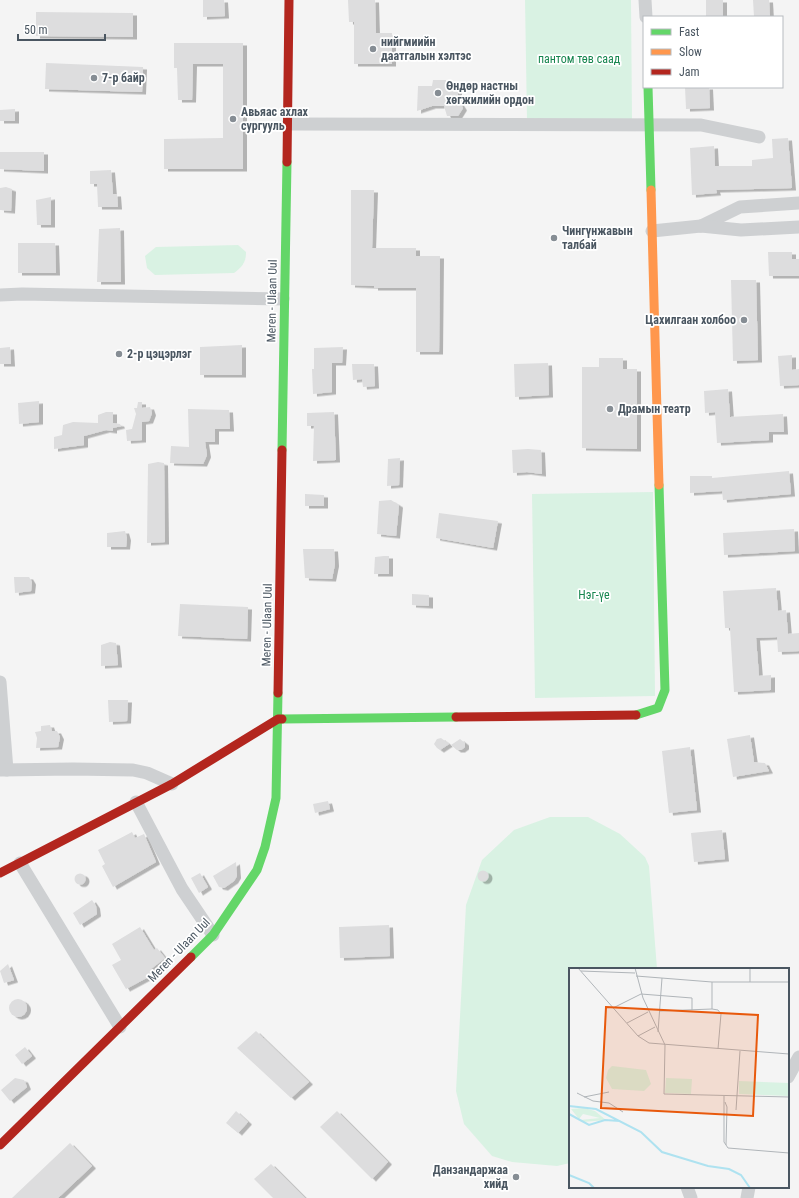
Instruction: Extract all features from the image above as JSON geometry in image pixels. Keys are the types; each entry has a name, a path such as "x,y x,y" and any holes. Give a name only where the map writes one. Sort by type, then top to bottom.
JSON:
{"street":[{"name":"Meren - Ulaan Uul","path":"1,1140 120,1027 213,934 257,870 265,848 276,798 289,0"},
{"path":"645,0 646,16"},
{"path":"0,873 172,784 278,719 638,715 658,708 665,690 648,88"},
{"path":"288,124 456,126 650,124 700,125 759,137"},
{"path":"701,226 740,207 799,203"},
{"path":"652,231 701,226 741,230 799,226"},
{"path":"0,295 22,294 283,299"},
{"path":"0,682 4,770 73,768 133,770 147,773 172,784"},
{"path":"136,802 182,889 213,934"},
{"path":"20,863 120,1027"},
{"path":"789,1075 799,1057"},
{"path":"687,1188 691,1198"},
{"path":"747,1198 749,1188"}],"green space":[{"name":"пантом төв саад","path":"525,0 631,0 632,119 527,120"},
{"path":"238,245 246,252 246,255 243,264 234,273 155,275 147,268 145,256 156,247"},
{"name":"Нэг-үе","path":"653,492 655,696 535,698 532,494"},
{"path":"550,817 588,817 620,834 645,857 649,866 657,968 569,968 569,1163 557,1166 512,1162 492,1156 464,1124 456,1091 466,905 482,860 514,830"}],"building":[{"path":"203,0 224,0 225,16 203,17"},
{"path":"348,0 375,0 376,33 392,33 392,64 354,64 354,22 349,22"},
{"path":"706,0 723,0 723,16 706,16"},
{"path":"753,0 769,0 770,16 754,16"},
{"path":"36,12 133,13 133,37 36,36"},
{"name":"Авьяас ахлах сургууль","path":"174,43 243,43 243,169 164,169 164,139 223,138 223,64 193,64 192,100 178,100 177,68 174,68"},
{"name":"7-р байр","path":"46,63 143,67 142,92 45,89"},
{"name":"Өндөр настны хөгжилийн ордон","path":"433,80 446,80 446,86 458,86 458,100 463,108 458,116 447,116 444,106 432,106 417,111 418,86 432,86"},
{"path":"685,88 709,88 710,108 686,109"},
{"path":"15,109 15,121 0,121 0,110"},
{"path":"788,138 792,188 716,190 717,193 692,195 690,148 714,146 715,166 752,166 752,160 773,158 772,139"},
{"path":"0,152 44,152 44,171 0,169"},
{"path":"111,170 113,194 117,194 118,207 98,207 97,184 90,184 90,171"},
{"path":"6,187 12,189 11,211 0,210 0,188"},
{"path":"351,190 374,190 372,248 416,248 416,256 440,256 439,352 416,352 416,288 374,288 374,286 351,285"},
{"path":"51,197 51,225 37,225 36,200"},
{"path":"120,228 121,282 97,282 99,229"},
{"path":"18,243 55,243 56,273 18,273"},
{"path":"768,252 792,252 792,259 799,259 799,276 769,276"},
{"name":"Цахилгаан холбоо","path":"731,280 756,280 758,360 733,361"},
{"path":"242,345 242,375 200,375 200,347"},
{"path":"10,347 11,364 0,364 0,348"},
{"path":"343,347 342,363 332,363 332,392 313,394 312,369 314,369 314,348"},
{"path":"792,355 792,370 799,369 799,385 780,386 778,356"},
{"name":"Драмын театр","path":"599,358 623,358 623,369 637,369 637,449 582,448 582,367 599,367"},
{"path":"548,363 549,395 515,397 514,364"},
{"path":"352,364 374,364 375,386 363,387 362,379 353,380"},
{"path":"728,389 730,417 783,414 784,432 769,432 769,440 717,443 715,412 705,413 704,391"},
{"path":"39,401 39,422 19,424 18,403"},
{"path":"138,402 142,402 142,408 150,407 152,413 149,421 142,422 142,440 127,441 126,430 132,429 136,414 134,408 137,408"},
{"path":"188,409 229,410 230,429 215,429 215,442 205,442 207,455 203,464 170,463 171,446 189,447"},
{"path":"106,412 113,412 113,423 120,424 121,426 113,428 113,431 106,430 84,436 84,445 54,449 54,437 62,435 63,425 73,422 98,423 98,415"},
{"path":"334,412 336,460 313,461 314,426 307,426 307,413"},
{"path":"512,450 541,450 542,474 527,472 513,473"},
{"path":"400,458 399,485 387,486 388,459"},
{"path":"158,462 164,463 165,542 147,543 148,464"},
{"path":"789,471 791,494 723,500 722,491 690,493 690,476 712,476 712,478"},
{"path":"305,494 324,495 324,506 305,506"},
{"path":"391,500 399,505 396,536 377,534 379,501"},
{"path":"439,513 498,521 493,548 436,538"},
{"path":"794,529 795,551 724,555 723,533"},
{"path":"125,531 127,538 126,547 107,547 107,533"},
{"path":"303,549 334,549 335,564 332,579 305,578"},
{"path":"389,556 389,574 374,574 375,557"},
{"path":"14,577 29,577 32,582 31,591 15,593"},
{"path":"776,588 778,611 786,610 788,634 799,633 799,651 778,652 777,637 756,638 759,676 771,675 771,690 734,692 730,628 725,628 723,591"},
{"path":"412,594 429,595 429,606 412,605"},
{"path":"180,604 248,607 247,639 178,636"},
{"path":"110,642 116,643 118,665 101,666 101,645"},
{"path":"108,700 128,700 127,721 109,722"},
{"path":"50,725 52,731 57,731 60,737 58,747 36,748 37,738 35,732 41,731 41,726"},
{"path":"750,735 754,762 765,763 769,771 733,777 727,739"},
{"path":"441,738 449,744 440,750 434,744 437,739"},
{"path":"460,739 465,743 465,747 461,750 457,750 451,745"},
{"path":"690,747 697,810 669,813 662,751"},
{"path":"328,801 330,809 315,813 313,804"},
{"path":"722,830 725,859 694,862 691,833"},
{"path":"132,832 135,838 144,834 156,862 113,887 102,866 105,864 98,850"},
{"path":"236,862 237,876 234,881 224,888 219,887 213,876"},
{"path":"483,870 487,872 489,876 487,880 483,882 479,880 477,876 479,872"},
{"path":"80,873 84,875 86,879 84,883 80,885 76,883 74,879 76,875"},
{"path":"200,873 208,887 199,893 191,878"},
{"path":"92,900 96,906 97,914 80,925 73,913"},
{"path":"389,925 390,956 340,958 339,927"},
{"path":"140,927 154,950 157,948 165,958 151,969 154,974 126,989 112,965 121,960 112,944"},
{"path":"8,964 14,980 4,983 0,971"},
{"path":"18,999 24,1002 27,1008 24,1014 18,1017 12,1014 9,1008 12,1002"},
{"path":"256,1031 309,1082 291,1098 237,1048"},
{"path":"25,1047 32,1056 22,1064 15,1055"},
{"path":"15,1078 24,1080 27,1087 10,1101 1,1090"},
{"path":"236,1111 248,1122 238,1133 226,1123"},
{"path":"337,1111 388,1162 372,1179 320,1127"},
{"path":"70,1143 92,1166 58,1198 12,1198"},
{"path":"271,1164 305,1198 273,1198 254,1179"}],"traffic: fast":[{"path":"648,88 651,190"},
{"path":"282,450 287,162"},
{"path":"636,715 658,708 665,690 659,485"},
{"path":"191,957 213,935 257,870 265,847 276,798 278,693"},
{"path":"282,719 456,717"}],"traffic: slow":[{"path":"651,190 659,485"}],"traffic: jam":[{"path":"287,162 289,0"},
{"path":"278,693 282,450"},
{"path":"456,717 636,715"},
{"path":"0,873 172,784 278,719 282,719"},
{"path":"0,1145 191,957"}],"place":[{"name":"нийгмиийн даатгалын хэлтэс","path":"373,49"},
{"name":"7-р байр","path":"94,78"},
{"name":"Өндөр настны хөгжилийн ордон","path":"438,93"},
{"name":"Авьяас ахлах сургууль","path":"233,119"},
{"name":"Чингүнжавын талбай","path":"554,238"},
{"name":"Цахилгаан холбоо","path":"744,320"},
{"name":"2-р цэцэрлэг","path":"119,354"},
{"name":"Драмын театр","path":"610,409"},
{"name":"Данзандаржаа хийд","path":"516,1177"}]}
